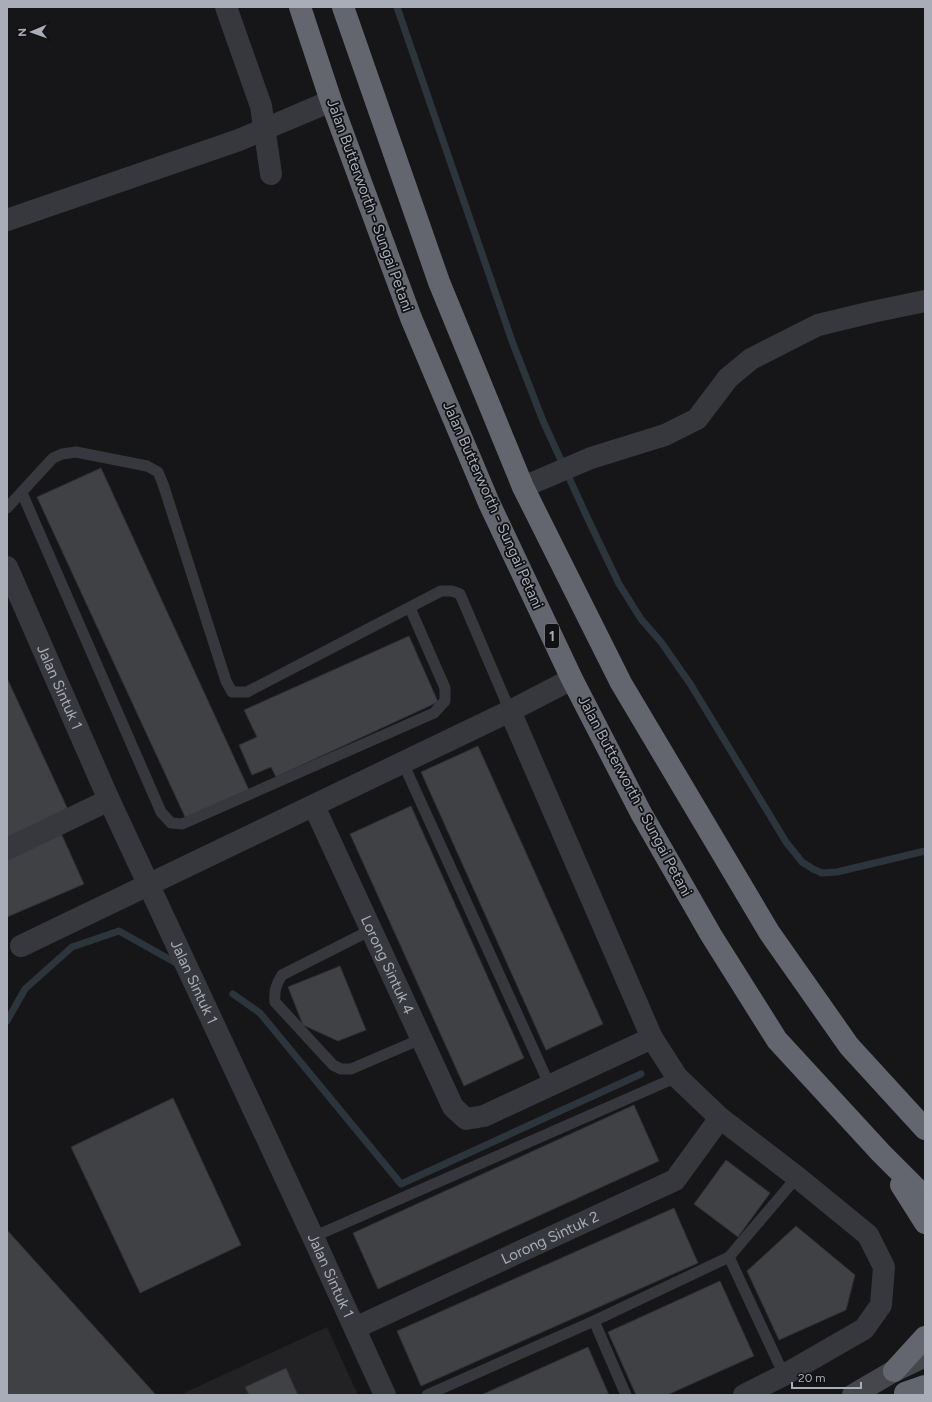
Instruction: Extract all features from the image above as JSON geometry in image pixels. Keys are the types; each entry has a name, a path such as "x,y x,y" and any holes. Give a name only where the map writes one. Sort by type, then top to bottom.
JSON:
{"highway":[{"name":"Jalan Butterworth - Sungai Petani","path":"300,7 330,100 412,318 486,496 572,679 641,814 711,935 777,1040 881,1153 925,1197"},
{"path":"344,7 439,282 523,487 621,683 769,932 849,1046 925,1129"},
{"path":"881,1153 925,1223"},
{"path":"894,1371 925,1337"}],"street":[{"path":"226,7 261,106 271,125 271,174"},
{"path":"12,218 239,140 330,100"},
{"path":"523,487 590,458 665,435 698,419 728,378 751,359 818,325 925,301"},
{"name":"Jalan Sintuk 1","path":"7,567 109,800 385,1395"},
{"path":"21,946 403,763 572,679"},
{"path":"510,711 652,1038 677,1077 720,1118 868,1234 884,1268 881,1305 864,1329 784,1375 744,1395"},
{"path":"7,849 109,800"},
{"name":"Lorong Sintuk 4","path":"314,806 453,1106 466,1119 484,1116 550,1086"},
{"path":"550,1086 652,1038"},
{"name":"Lorong Sintuk 2","path":"355,1328 675,1180 720,1118"},
{"path":"853,1395 894,1371 925,1356"},
{"path":"910,1391 925,1381"}],"lane":[{"path":"7,508 53,458 62,454 76,452 147,466 158,472 226,681 232,692 247,692 441,591 452,591 460,594 510,711"},
{"path":"22,493 162,812 171,823 182,824 434,712 445,701 445,688 410,608"},
{"path":"403,763 550,1086"},
{"path":"371,930 282,975 277,982 274,992 275,1002 333,1065 341,1069 351,1069 422,1039"},
{"path":"313,1237 677,1077"},
{"path":"427,1395 594,1321 729,1257 797,1177"},
{"path":"729,1257 784,1375"},
{"path":"594,1321 626,1395"}],"shaded area":[{"path":"327,1327 358,1395 180,1395"}],"building":[{"path":"101,468 249,790 186,819 37,497"},
{"path":"409,636 438,702 276,777 271,767 252,775 239,745 257,737 244,710"},
{"path":"7,678 70,814 7,844"},
{"path":"478,746 603,1024 546,1050 421,772"},
{"path":"411,806 524,1058 464,1086 350,834"},
{"path":"61,833 84,884 7,917 7,856"},
{"path":"340,966 366,1030 338,1041 303,1025 288,987"},
{"path":"173,1098 241,1245 140,1293 71,1147"},
{"path":"634,1105 659,1161 378,1289 353,1233"},
{"path":"726,1160 770,1193 738,1237 694,1204"},
{"path":"674,1208 698,1263 421,1386 397,1331"},
{"path":"796,1226 855,1275 846,1310 779,1340 747,1271"},
{"path":"7,1230 156,1395 7,1395"},
{"path":"720,1281 754,1356 667,1395 636,1395 608,1332"},
{"path":"588,1347 609,1395 481,1395"},
{"path":"286,1368 298,1395 249,1395 245,1387"}],"waterway":[{"path":"397,7 512,341 543,421 619,584 641,619 661,642 691,685 786,842 802,862 822,873 837,872 925,851"},
{"path":"7,1021 25,989 72,947 119,931 176,963"},
{"path":"233,994 260,1013 401,1184 641,1074"}]}
